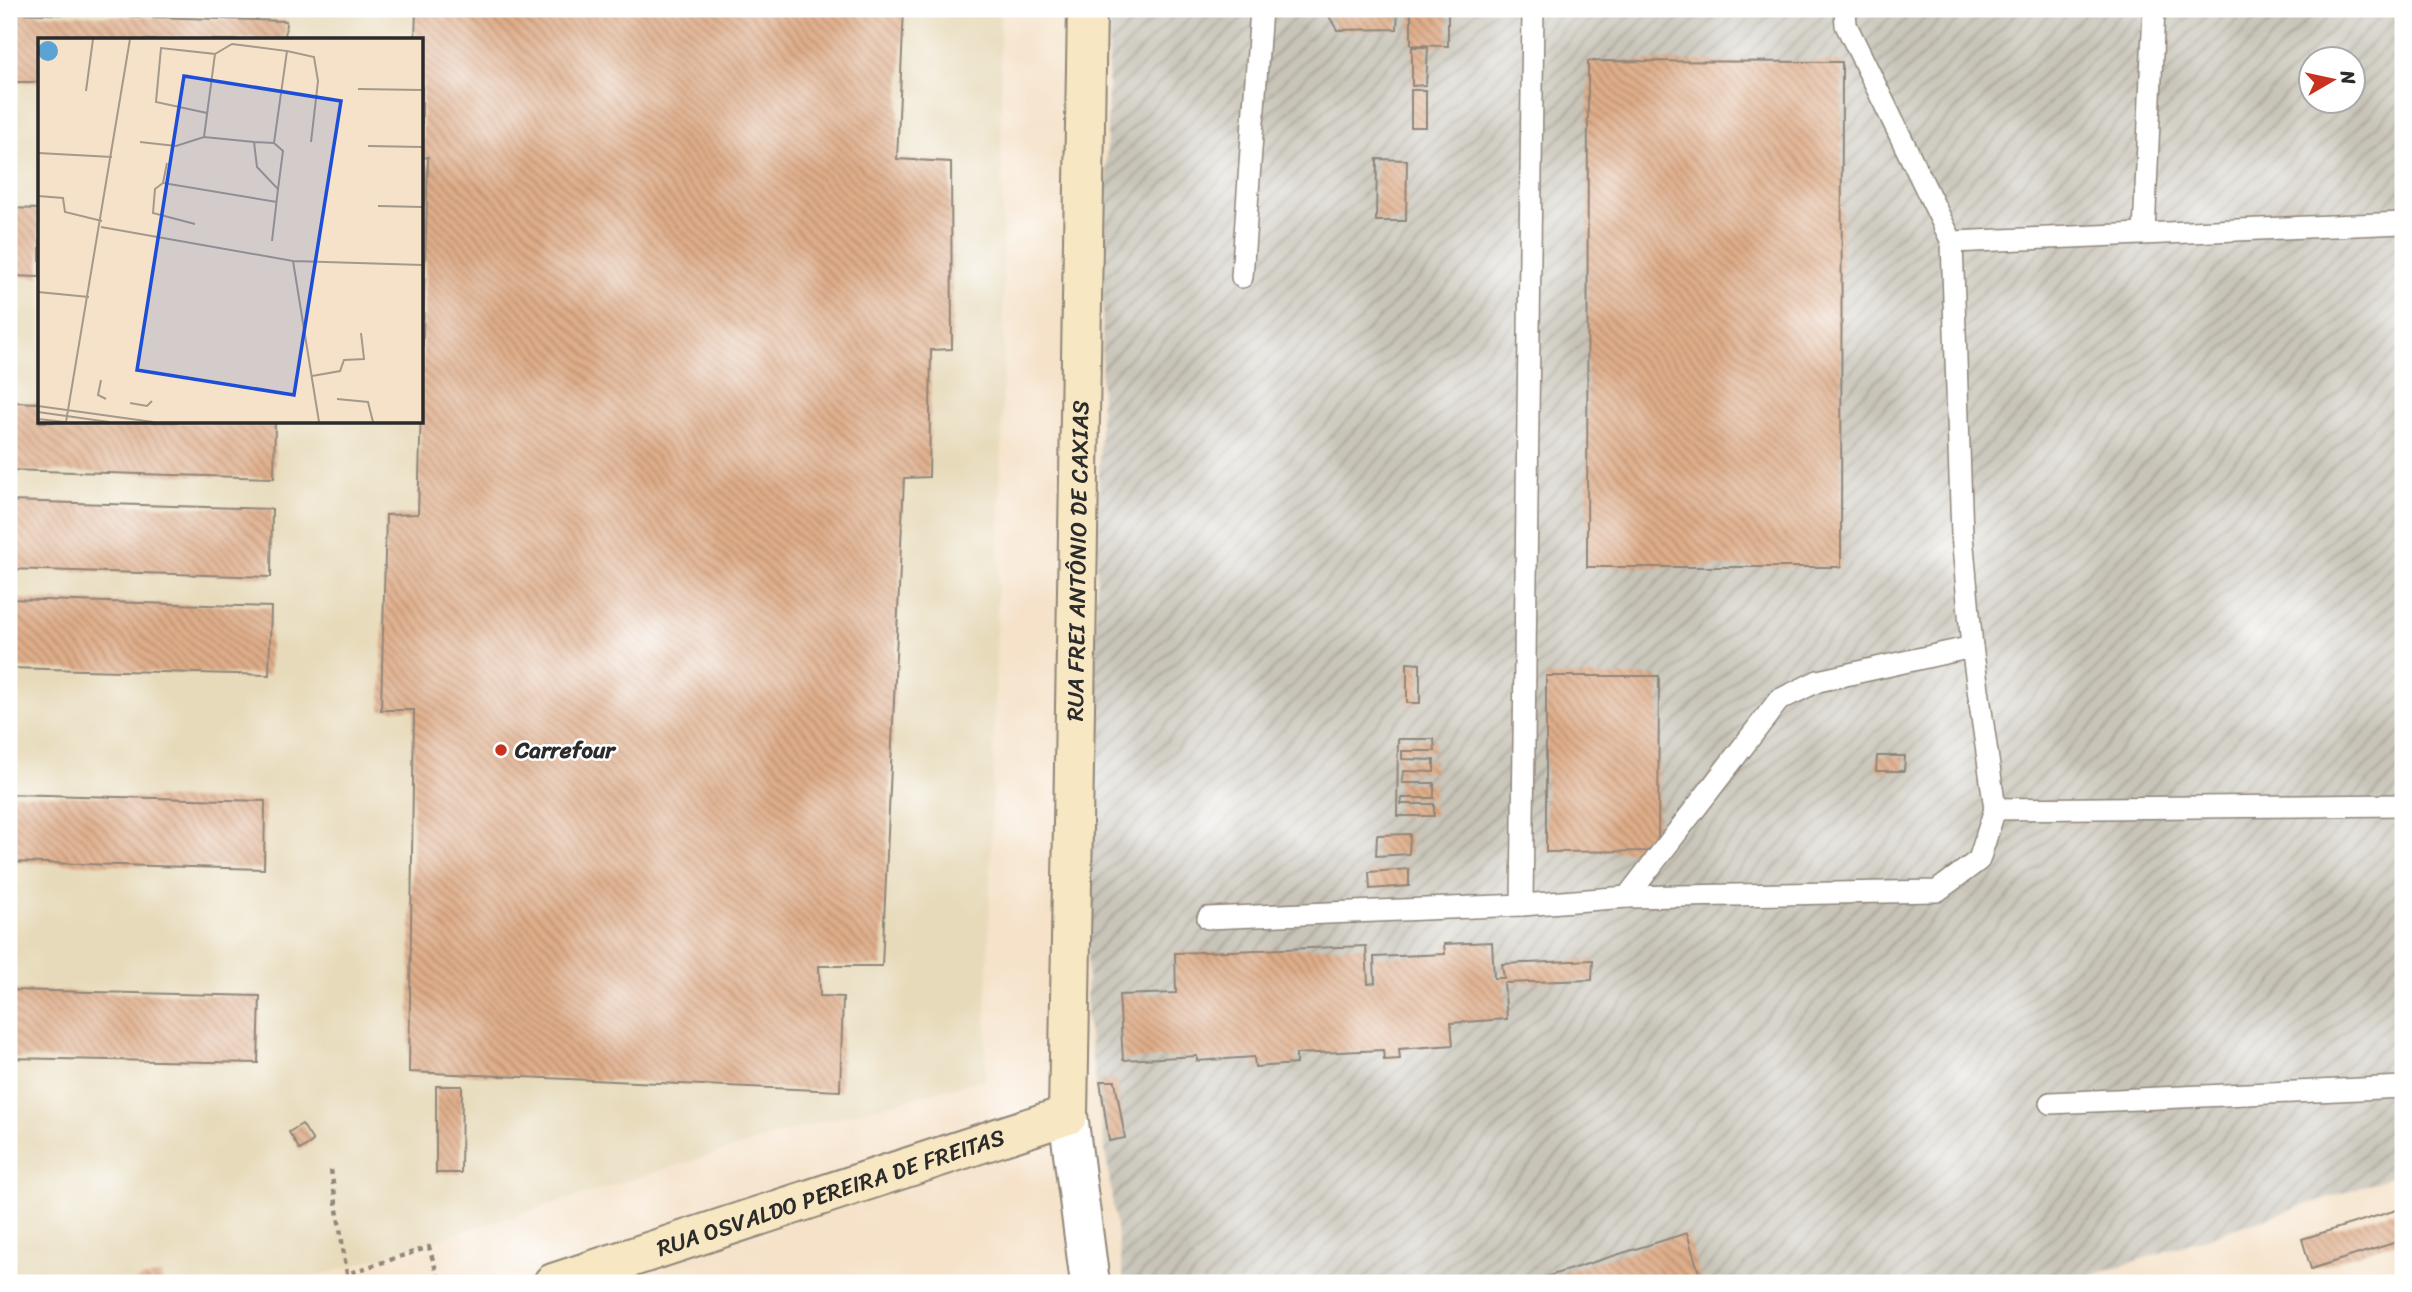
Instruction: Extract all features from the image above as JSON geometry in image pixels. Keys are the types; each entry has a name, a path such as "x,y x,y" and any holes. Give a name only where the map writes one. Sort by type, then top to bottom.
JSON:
{"street":[{"name":"RUA FREI ANTÔNIO DE CAXIAS","path":"1068,1115 1087,9"},
{"name":"RUA OSVALDO PEREIRA DE FREITAS","path":"554,1283 1068,1115"},
{"path":"1068,1115 1090,1283"}],"lane":[{"path":"1242,277 1261,9"},
{"path":"1522,905 1533,9"},
{"path":"1208,918 1522,905 1627,897 1937,891 1979,860 1995,809 1972,646 1962,535 1952,242 1846,25 1845,9"},
{"path":"2144,233 2154,9"},
{"path":"1952,242 2403,223"},
{"path":"1627,897 1779,700 1818,681 1972,646"},
{"path":"1995,809 2403,805"},
{"path":"2050,1103 2403,1087"}],"path":[{"path":"331,1170 338,1235 347,1274 429,1247 440,1283"}],"shaded area":[{"name":"Carrefour","path":"9,9 1000,9 1004,351 985,1079 798,1128 296,1283 9,1283"},
{"path":"1110,9 2403,9 2403,1173 2069,1283 1124,1283 1086,1014"}],"building":[{"path":"416,9 904,9 897,159 951,162 952,349 931,350 929,477 904,478 882,966 819,966 820,996 843,997 840,1091 409,1072 414,710 381,710 386,515 418,514 421,424 424,424 428,157 424,158 424,38 415,38"},
{"path":"1325,9 1398,9 1397,29 1337,30"},
{"path":"1411,9 1448,9 1448,46 1411,45"},
{"path":"9,13 286,21 285,38 38,38 38,82 9,82"},
{"path":"1412,47 1428,47 1426,85 1412,86"},
{"path":"1588,61 1842,62 1841,567 1587,567"},
{"path":"1411,90 1426,90 1426,127 1411,127"},
{"path":"1377,159 1407,160 1406,221 1376,221"},
{"path":"9,208 38,209 38,277 9,276"},
{"path":"9,402 38,403 38,424 275,424 274,478 9,470"},
{"path":"9,501 272,509 271,577 9,569"},
{"path":"9,599 271,607 269,675 9,668"},
{"path":"1407,663 1420,664 1420,703 1407,703"},
{"path":"1546,676 1659,676 1658,851 1546,852"},
{"path":"1398,739 1434,739 1435,751 1402,751 1402,759 1434,760 1434,772 1403,771 1402,783 1434,783 1434,798 1402,798 1401,804 1434,804 1434,816 1397,816"},
{"path":"1877,756 1905,756 1904,771 1876,771"},
{"path":"9,794 265,801 264,869 9,862"},
{"path":"1410,834 1409,854 1376,856 1377,835"},
{"path":"1409,869 1409,886 1370,889 1369,872"},
{"path":"1492,942 1494,978 1504,978 1502,964 1593,960 1592,980 1504,983 1507,1019 1451,1023 1453,1045 1399,1049 1400,1059 1384,1060 1383,1050 1296,1054 1296,1064 1255,1067 1254,1057 1197,1061 1197,1056 1123,1060 1119,995 1176,993 1175,953 1366,946 1368,984 1375,983 1374,957 1445,954 1444,944"},
{"path":"9,990 260,996 258,1063 9,1058"},
{"path":"1100,1081 1115,1081 1125,1138 1109,1141"},
{"path":"436,1086 462,1086 461,1173 436,1173"},
{"path":"302,1124 313,1141 300,1150 289,1132"},
{"path":"2403,1208 2403,1240 2311,1269 2302,1239"},
{"path":"1687,1233 1702,1283 1526,1283"},
{"path":"161,1274 163,1283 138,1283 137,1279"}],"place":[{"name":"Carrefour","path":"501,750"}]}
